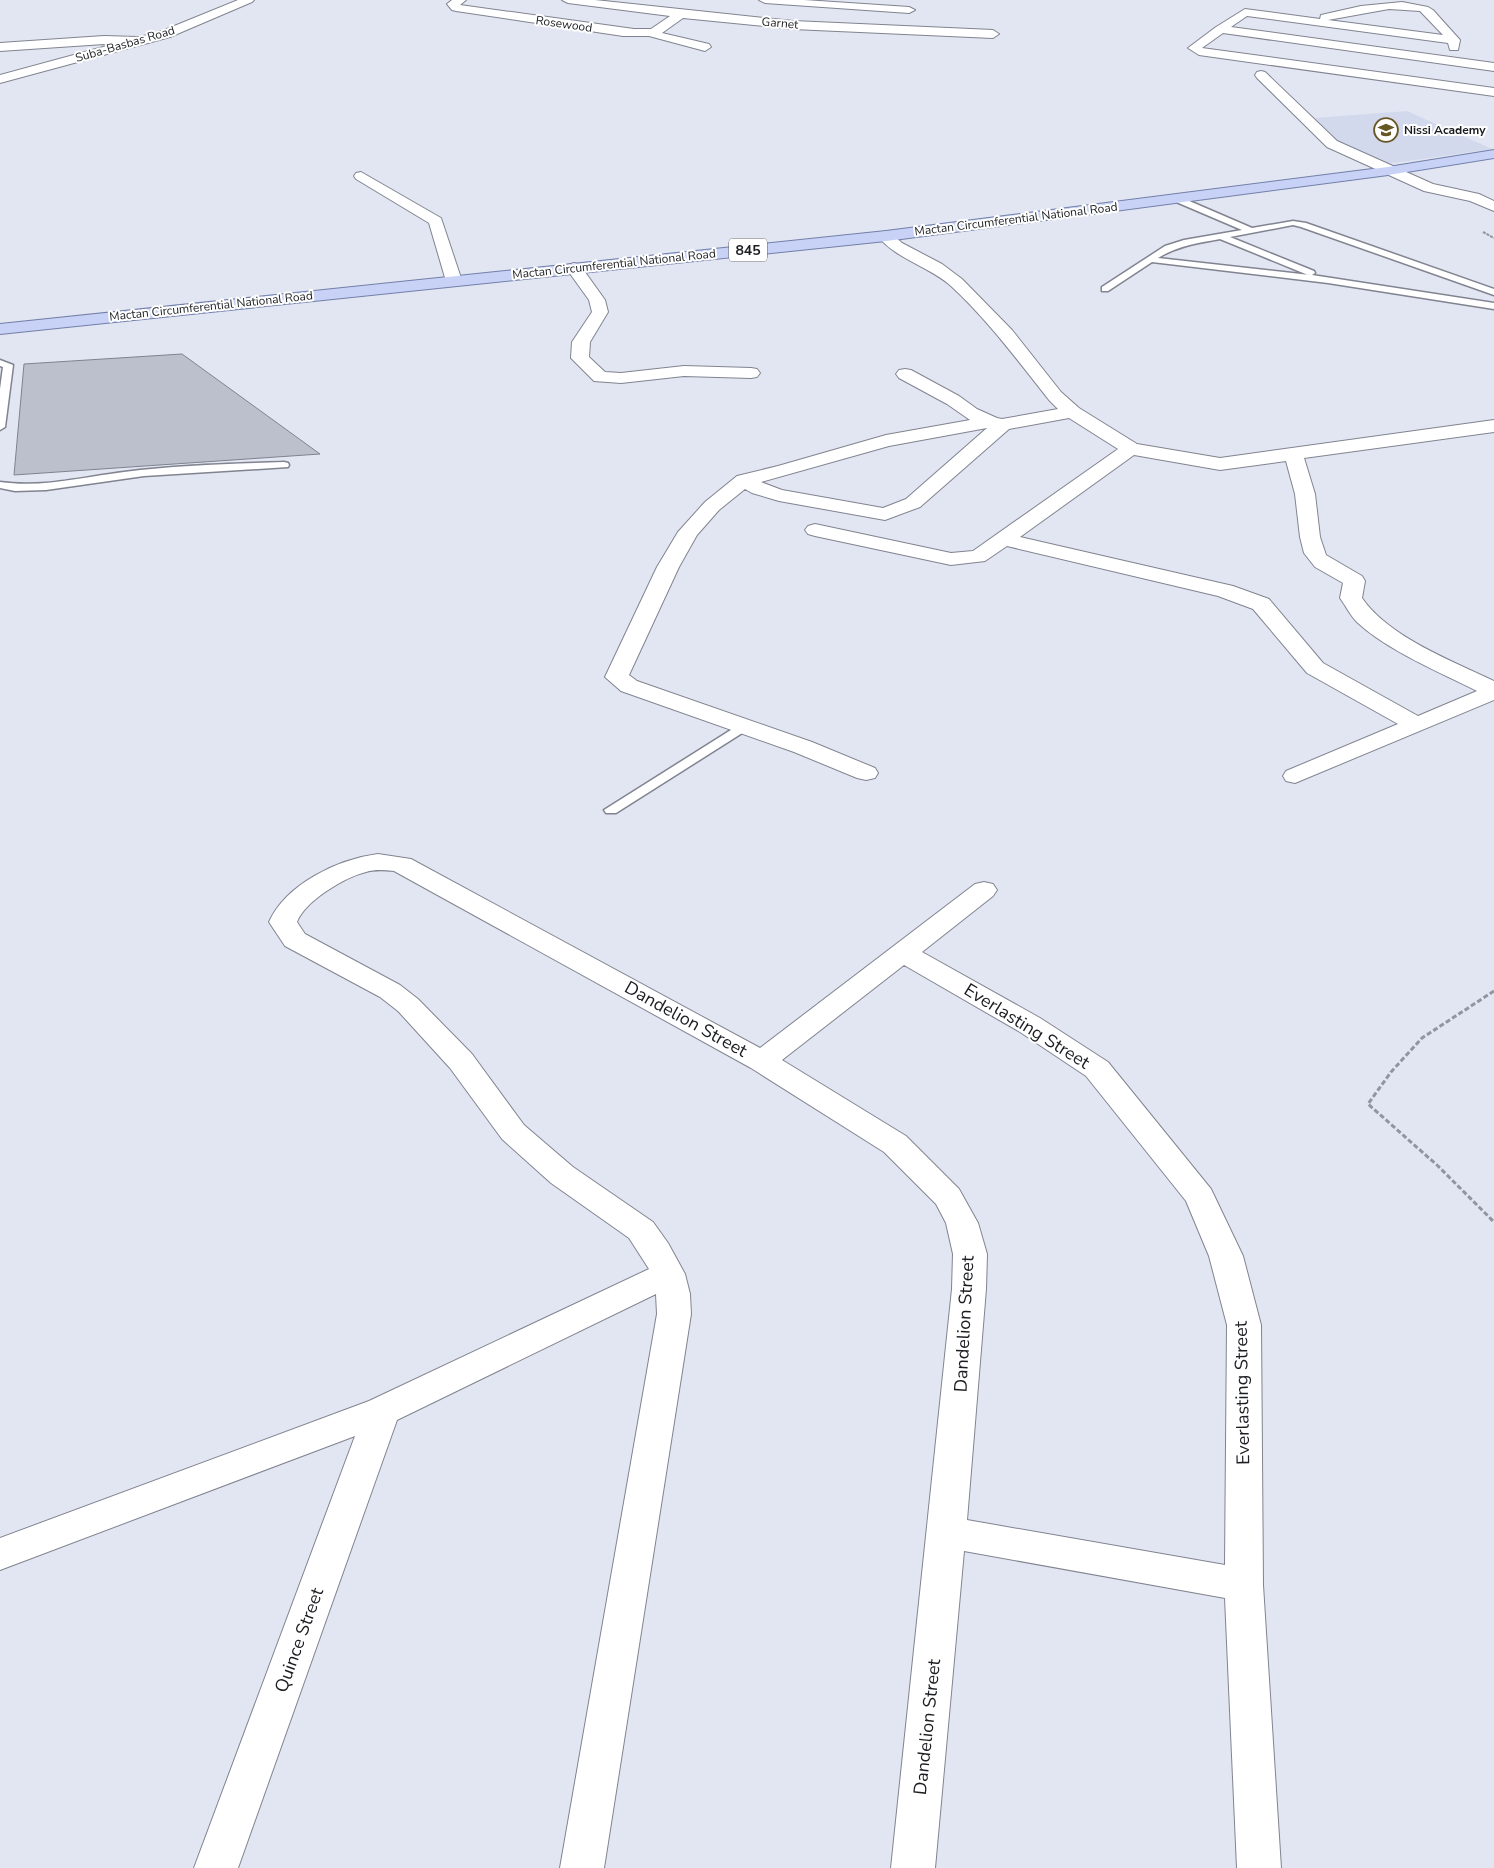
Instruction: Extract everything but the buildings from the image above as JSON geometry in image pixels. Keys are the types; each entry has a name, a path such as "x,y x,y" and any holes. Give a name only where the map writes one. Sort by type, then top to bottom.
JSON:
{"main road":[{"name":"Mactan Circumferential National Road","path":"0,329 886,236 1388,171 1494,154"}],"street":[{"name":"Suba-Basbas Road","path":"0,79 166,34 248,0"},
{"name":"Rosewood","path":"460,0 453,4 456,8 650,34"},
{"name":"Garnet","path":"575,0 680,14 793,25 993,34"},
{"path":"765,0 911,5 898,30"},
{"path":"1314,20 1381,4 1419,6 1428,12 1454,40 1455,46 1443,60"},
{"path":"1454,40 1245,12 1195,49 1494,92"},
{"path":"650,34 661,30 680,14"},
{"path":"793,25 844,40"},
{"path":"1220,29 1494,67"},
{"path":"650,34 705,47"},
{"path":"0,48 104,40 137,41"},
{"path":"1261,75 1332,144 1429,188 1474,197 1494,207"},
{"path":"1423,166 1461,184 1474,197"},
{"path":"361,176 436,221 454,281"},
{"path":"886,236 897,246 936,267 956,282 1006,334 1055,396 1072,412 1130,449 1220,464 1494,426"},
{"path":"574,268 597,300 600,312 581,342 580,358 600,377 621,378 684,371 751,373"},
{"path":"905,374 953,400 970,413 996,424"},
{"path":"866,773 803,747 630,686 617,677 668,567 688,532 712,506 744,480 783,471 886,441 1072,412"},
{"path":"744,480 759,489 779,496 886,514 913,504 996,424"},
{"path":"815,530 951,559 978,558 1130,449"},
{"path":"1293,453 1305,494 1313,549 1318,558 1339,574 1349,577 1354,581 1351,598 1364,617 1378,629 1434,661 1494,691"},
{"path":"1004,539 1225,590 1261,604 1315,668 1417,725"},
{"path":"1295,776 1494,691"},
{"name":"Dandelion Street","path":"668,1274 656,1250 641,1230 562,1175 513,1132 461,1062 408,1005 390,991 305,946 289,933 283,922 287,911 294,902 340,872 354,866 370,862 389,862 402,865 762,1061 895,1144 948,1197 962,1223 970,1254 969,1290 913,1868"},
{"path":"762,1061 984,890"},
{"name":"Everlasting Street","path":"902,952 1030,1025 1097,1069 1200,1196 1226,1256 1244,1325 1244,1585 1259,1868"},
{"path":"0,1554 382,1411 668,1274 673,1294 674,1314 582,1868"},
{"name":"Quince Street","path":"216,1868 382,1411"},
{"path":"947,1532 1244,1585"}],"lane":[{"path":"1177,199 1250,230"},
{"path":"1105,289 1153,260 1168,248 1184,243 1293,223 1494,292"},
{"path":"1222,237 1328,280"},
{"path":"1153,260 1328,280 1494,306"},
{"path":"0,362 8,365 0,427"},
{"path":"0,484 38,488 185,469 284,465"},
{"path":"611,810 674,770 707,752 742,727"}],"path":[{"path":"1494,991 1422,1038 1391,1072 1368,1104 1438,1166 1494,1222"}],"shaded area":[{"name":"Nissi Academy","path":"1407,111 1492,149 1380,165 1331,141 1315,118"}],"place":[{"name":"Nissi Academy","path":"1386,130"}]}
